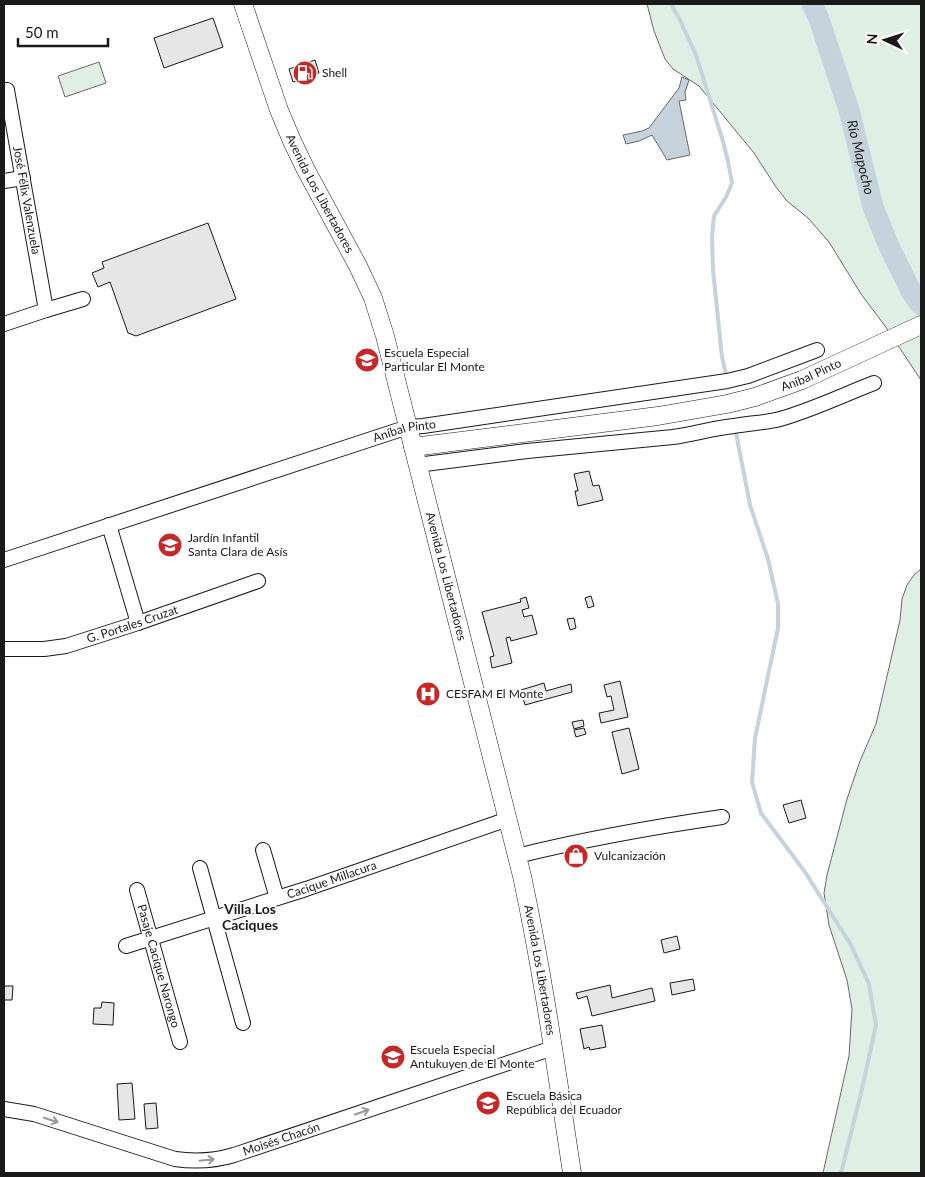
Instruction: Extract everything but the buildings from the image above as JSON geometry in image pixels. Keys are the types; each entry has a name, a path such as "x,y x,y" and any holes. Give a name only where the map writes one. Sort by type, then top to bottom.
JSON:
{"main road":[{"name":"Avenida Los Libertadores","path":"243,4 295,148 358,266 372,298 385,336 408,426 420,446 417,466 508,819 534,932 572,1173"},
{"name":"Aníbal Pinto","path":"420,446 658,416 727,404 755,397 802,380 921,325"}],"street":[{"name":"José Félix Valenzuela","path":"5,90 23,178 46,310"},
{"path":"4,181 23,178"},
{"path":"4,324 83,300"},
{"name":"Aníbal Pinto","path":"4,560 408,426 423,426 727,381 748,376 817,350"},
{"path":"417,466 527,451 673,437 770,421 800,412 874,384"},
{"name":"Aníbal Pinto","path":"420,446 455,460"},
{"path":"109,525 138,623"},
{"name":"G. Portales Cruzat","path":"4,649 44,649 66,646 258,581"},
{"path":"517,856 639,830 722,816"},
{"name":"Cacique Millacura","path":"126,946 277,898 508,819"},
{"path":"263,850 277,898"},
{"path":"200,868 243,1023"},
{"name":"Pasaje Cacique Narongo","path":"137,890 180,1042"},
{"name":"Moisés Chacón","path":"4,1109 34,1114 175,1159 210,1160 234,1154 553,1048"}],"green space":[{"path":"647,4 921,4 921,380 861,294 829,242 808,218 787,201 754,153 699,86 673,69 665,59 654,31"},
{"path":"99,62 106,83 65,97 58,76"},
{"path":"921,569 921,1173 823,1173 849,1056 852,1009 847,980 829,925 824,893 847,799 860,761 876,724 900,620 902,599 907,585"}],"shaded area":[{"path":"682,77 689,80 685,92 686,100 679,101 690,155 667,160 652,135 626,144 623,135 649,128 679,88"}],"waterway":[{"path":"671,4 696,55 722,138 732,183 714,216 712,237 713,270 722,357 726,374"},
{"name":"Río Mapocho","path":"812,4 819,19 849,110 873,207 888,244 912,293 921,305"},
{"path":"736,433 750,505 768,559 778,604 778,628 755,738 752,782 761,813 805,872 851,945 869,984 876,1025 841,1173"}],"place":[{"name":"Shell","path":"305,73"},
{"name":"Escuela Especial Particular El Monte","path":"367,360"},
{"name":"Jardín Infantil Santa Clara de Asís","path":"170,545"},
{"name":"CESFAM El Monte","path":"428,694"},
{"name":"Vulcanización","path":"576,856"},
{"name":"Escuela Especial Antukuyen de El Monte","path":"393,1057"},
{"name":"Escuela Básica República del Ecuador","path":"488,1103"}],"district":[{"name":"Villa Los Caciques","path":"250,918"}]}
